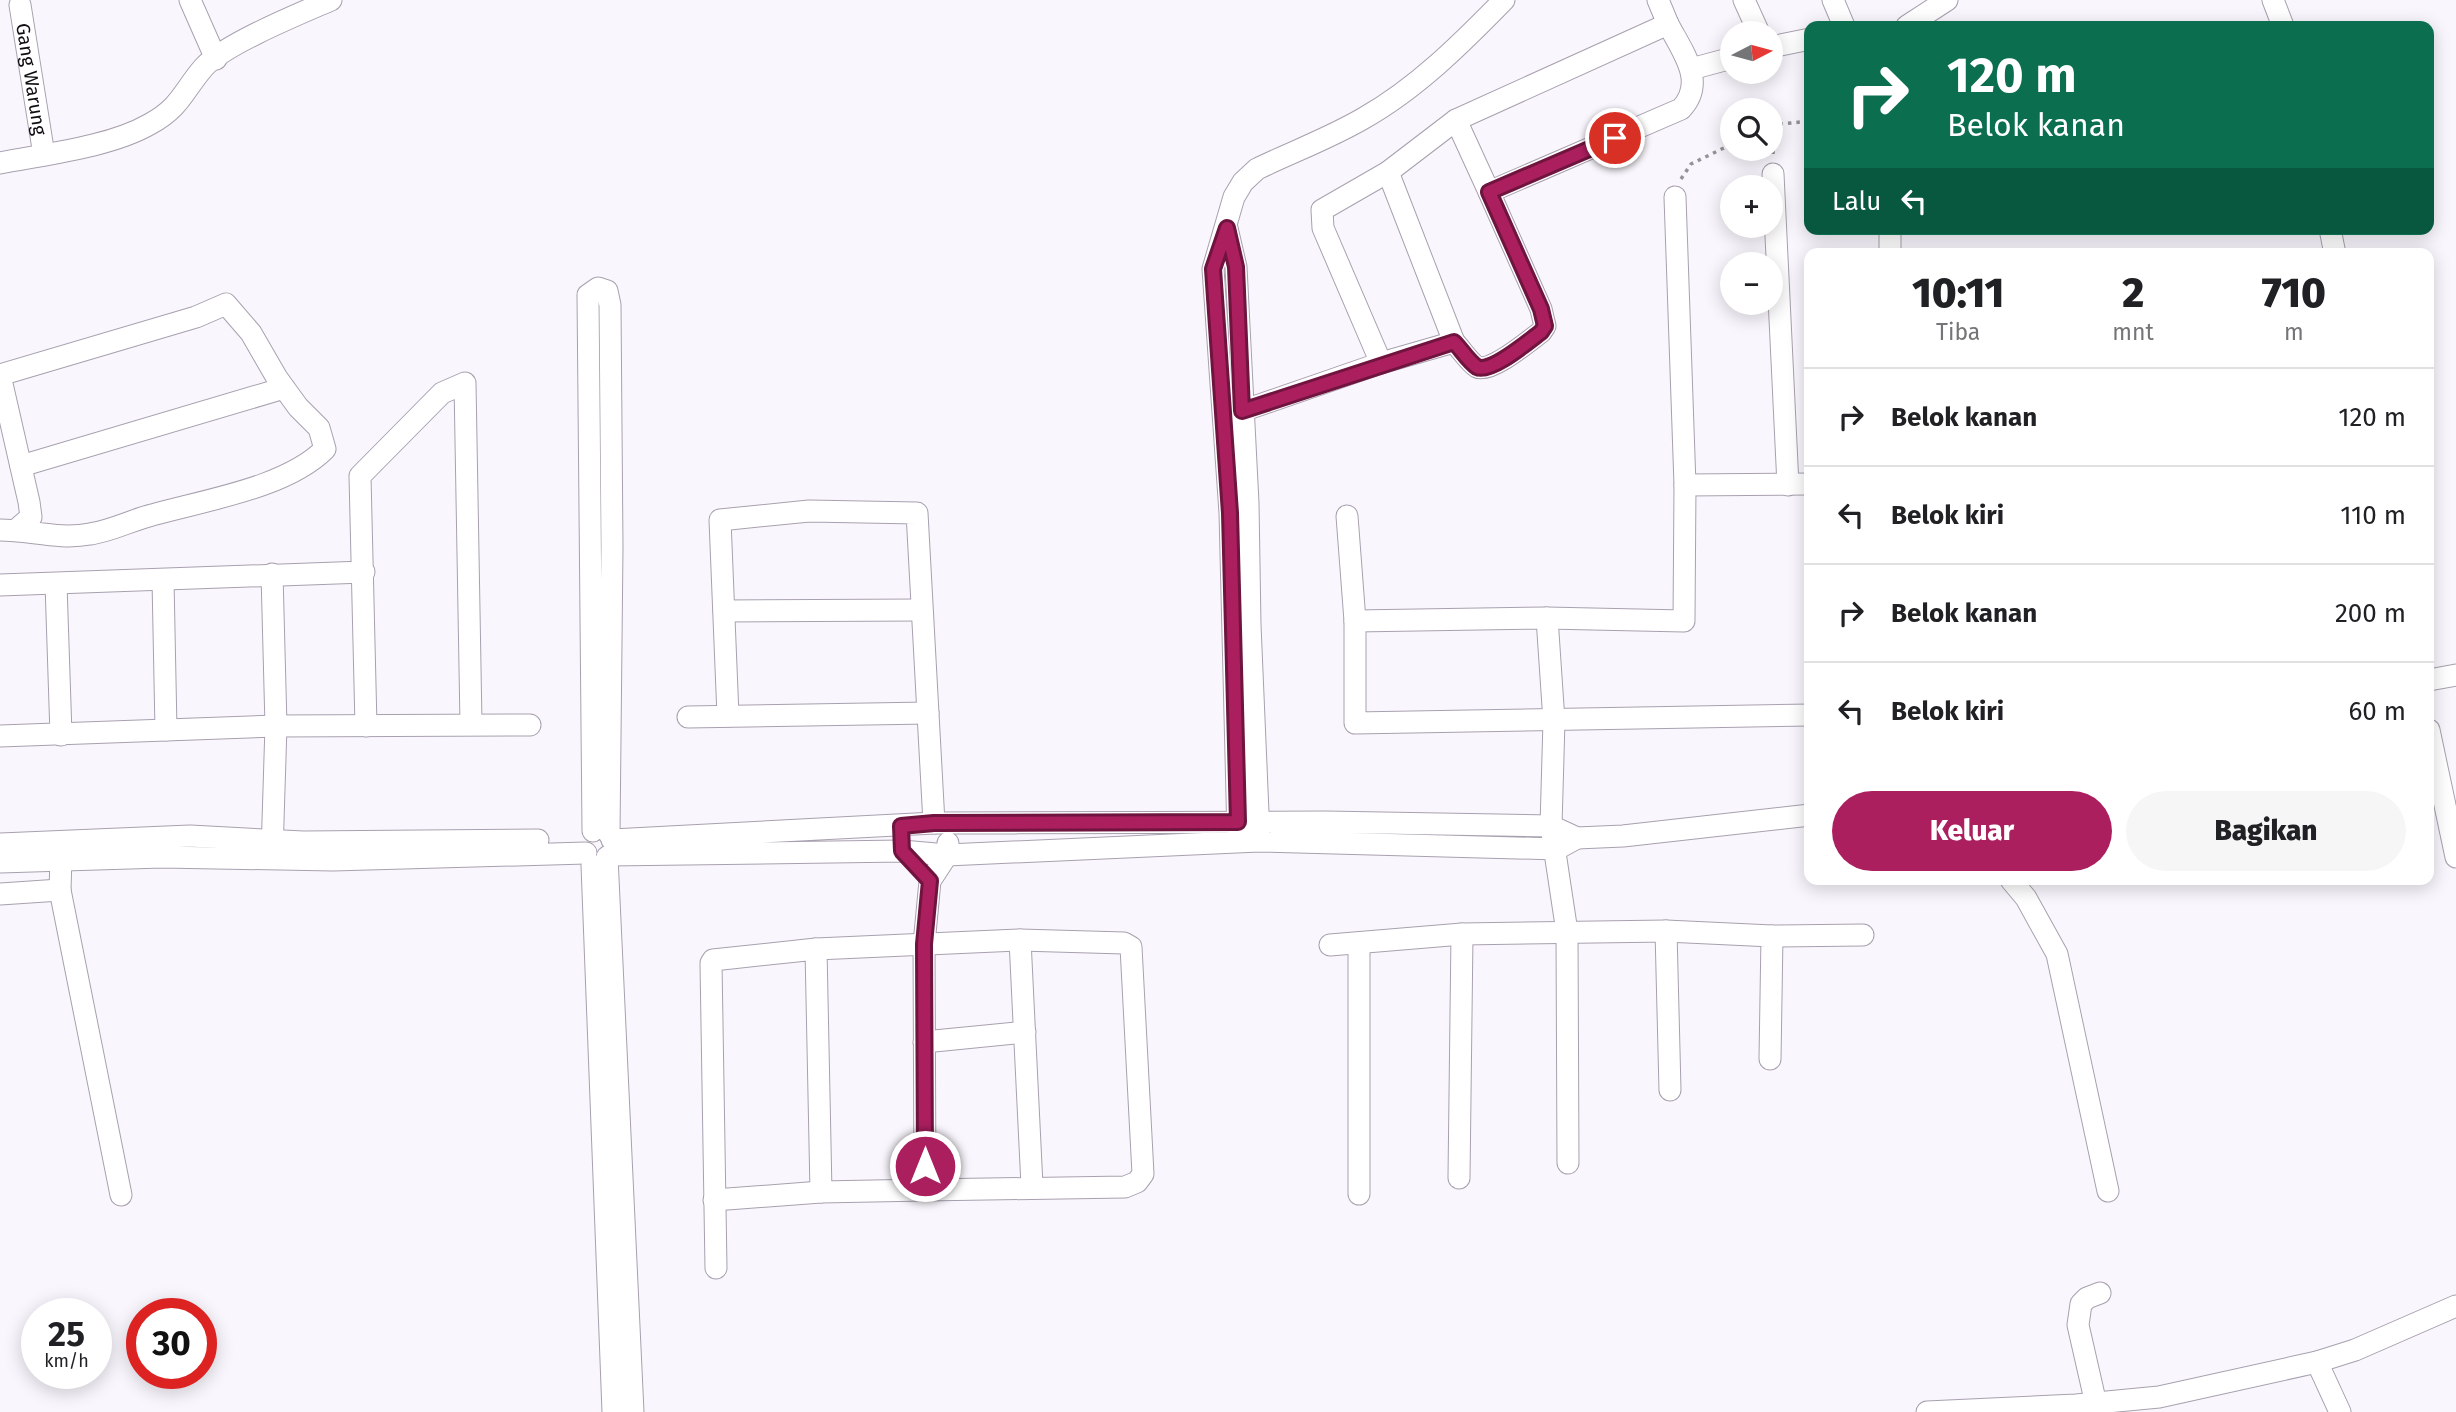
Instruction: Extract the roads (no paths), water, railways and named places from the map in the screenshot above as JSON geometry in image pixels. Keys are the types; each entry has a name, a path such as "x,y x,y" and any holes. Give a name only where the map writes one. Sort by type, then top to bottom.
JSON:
{"street":[{"path":"190,0 216,59"},
{"path":"0,163 122,136 147,126 171,111 205,66 288,18 331,0"},
{"path":"1248,832 1213,269 1234,197 1242,182 1256,169 1363,119 1389,102 1458,44 1504,0"},
{"path":"1489,192 1681,109 1691,98 1694,86 1691,69 1658,0"},
{"path":"1744,0 1754,21"},
{"path":"1833,0 1842,21"},
{"path":"1911,21 1924,7 1947,0"},
{"path":"2273,0 2281,21"},
{"name":"Gang Warung","path":"20,5 44,155"},
{"path":"1381,363 1323,228 1322,210 1388,172 1457,120 1668,24"},
{"path":"1783,45 1804,40"},
{"path":"1691,69 1720,61"},
{"path":"1388,172 1454,342 1478,367 1494,365 1532,339 1545,326 1541,309 1457,120"},
{"path":"1773,174 1788,485"},
{"path":"1355,621 1547,618 1684,621 1685,485 1675,197"},
{"path":"1227,228 1236,267 1248,503 1248,832"},
{"path":"613,1412 599,846 588,295 598,288 607,291 610,305 612,547 599,846 634,1412"},
{"path":"226,304 251,333 285,388 319,428 325,449 310,465 252,487 91,534 41,536 8,530 31,517 0,374 196,317 226,304"},
{"path":"1242,411 1381,363 1454,342"},
{"path":"366,726 360,475 442,393 465,383 471,724"},
{"path":"21,466 285,388"},
{"path":"1685,485 1804,484"},
{"path":"727,716 720,520 808,511 917,513 928,713 947,855 930,881 924,944 925,1191"},
{"path":"1348,516 1355,621 1355,723 1804,715"},
{"path":"0,585 364,572"},
{"path":"272,574 276,726 272,849"},
{"path":"163,580 166,730"},
{"path":"55,584 61,735"},
{"path":"724,611 921,610"},
{"path":"1547,618 1554,721 1551,826 1557,849 1567,932 1568,1163"},
{"path":"2434,679 2456,675"},
{"path":"688,718 928,713"},
{"path":"0,736 276,726 530,725"},
{"path":"2434,753 2456,856"},
{"path":"0,844 190,836 333,860 599,846 941,823 1248,832 1557,849 1577,838 1623,836 1804,816"},
{"path":"901,826 902,851 930,881"},
{"path":"599,846 902,851 947,855 1248,832 1551,826 1577,838"},
{"path":"0,862 272,849"},
{"path":"61,858 60,890 121,1195"},
{"path":"2015,885 2026,898 2057,954 2108,1191"},
{"path":"0,894 60,890"},
{"path":"1666,930 1670,1090"},
{"path":"1330,944 1462,934 1666,930 1772,936 1863,935"},
{"path":"1458,1178 1462,934"},
{"path":"1770,1059 1772,936"},
{"path":"1020,940 1032,1186"},
{"path":"714,1200 821,1192 1125,1186 1138,1182 1143,1174 1135,969 1131,947 1124,943 1020,940 816,949 713,960 711,963 714,1200 716,1268"},
{"path":"1359,943 1359,1194"},
{"path":"816,949 821,1192"},
{"path":"924,1042 1025,1032"},
{"path":"2096,1404 2078,1315 2087,1298 2100,1293"},
{"path":"1927,1412 2096,1404 2159,1396 2317,1362 2355,1350 2456,1306"},
{"path":"2317,1362 2340,1412"}]}
